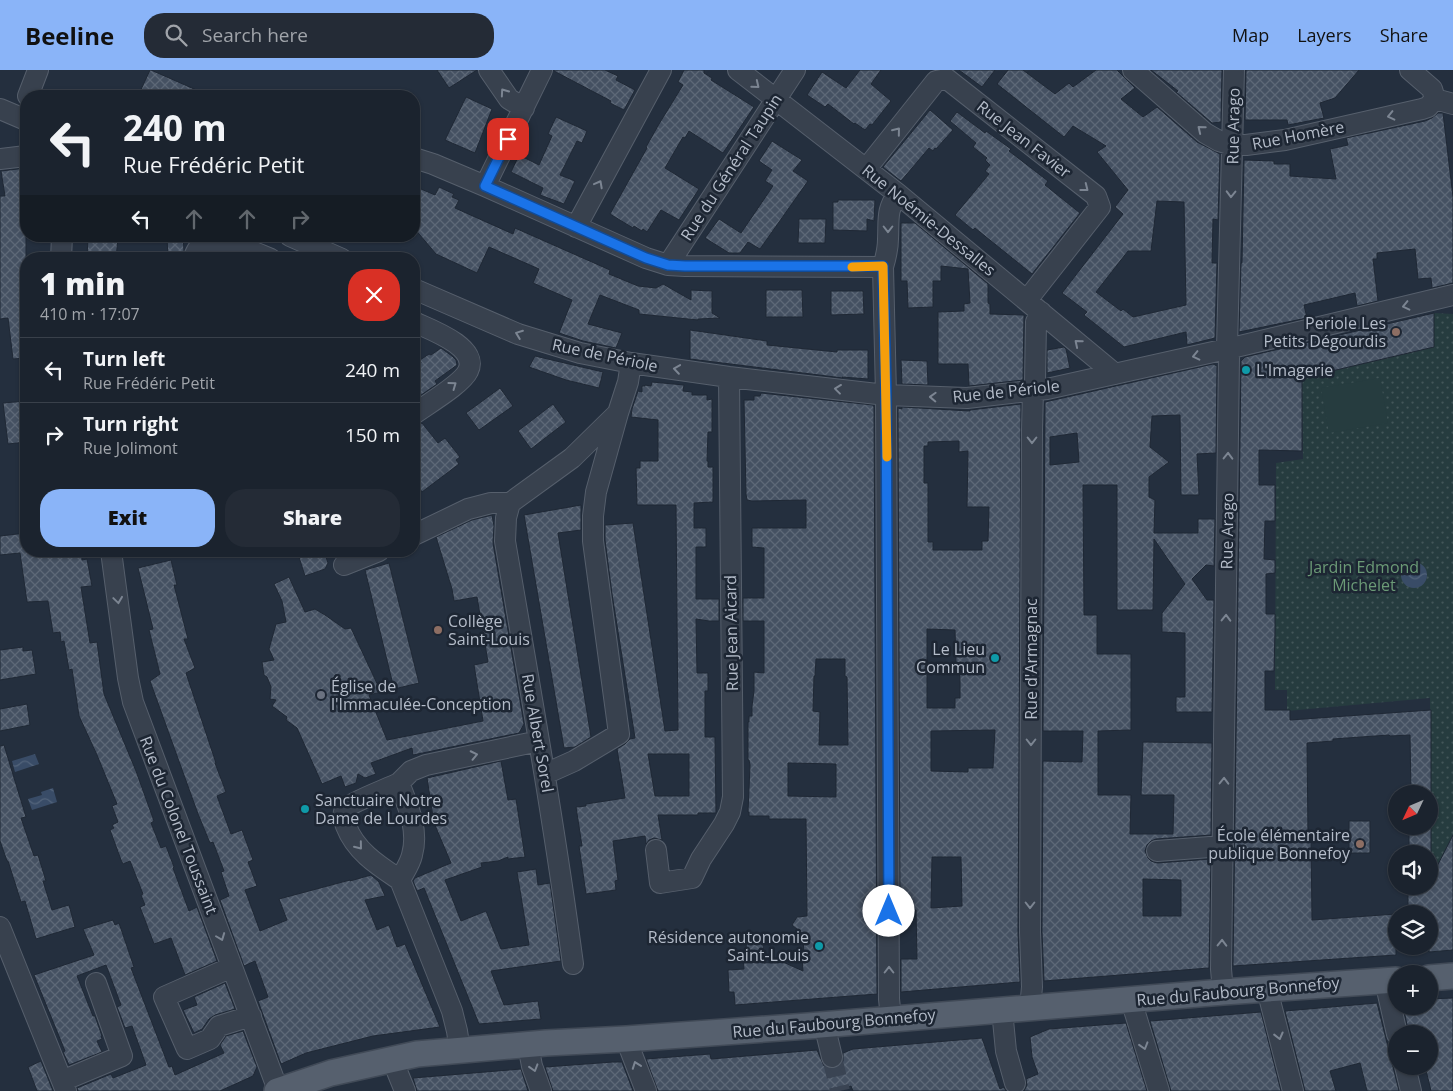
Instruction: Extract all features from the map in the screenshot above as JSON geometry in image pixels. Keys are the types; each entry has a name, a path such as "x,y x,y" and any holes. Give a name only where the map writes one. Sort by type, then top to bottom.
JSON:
{"main road":[{"path":"1438,977 1453,976"},
{"name":"Rue du Faubourg Bonnefoy","path":"277,1091 331,1073 417,1054 1223,992 1388,981"}],"street":[{"path":"30,90 38,70"},
{"path":"489,70 509,99 524,108"},
{"path":"485,186 542,70"},
{"path":"576,227 661,70"},
{"name":"Rue Noémie-Dessalles","path":"738,70 898,194 1115,374"},
{"name":"Rue du Général Taupin","path":"668,265 795,70"},
{"name":"Rue Arago","path":"1223,992 1229,357 1227,348 1234,70"},
{"path":"1410,70 1444,101"},
{"name":"Rue Homère","path":"1135,71 1205,133 1219,141 1232,145 1246,146 1285,140 1422,109 1444,101"},
{"name":"Rue Jean Favier","path":"866,169 936,81 947,79 1096,196 1100,207 1034,306"},
{"path":"0,109 20,112"},
{"path":"0,159 20,157"},
{"path":"420,160 485,186 646,258 668,265 883,266"},
{"path":"891,1018 889,990 886,395 883,266 887,252 888,215 892,202 898,194"},
{"path":"196,252 206,242 221,242 255,252"},
{"path":"304,242 326,252"},
{"name":"Rue de Périole","path":"420,292 518,334 580,353 631,363 729,377 886,395 967,398 1033,391 1115,374 1453,295"},
{"name":"Rue d'Armagnac","path":"1030,1008 1032,987 1030,932 1033,391 1035,382 1036,322 1034,306"},
{"path":"420,325 458,344 468,355 470,362 468,371 460,381 420,410"},
{"path":"545,774 619,734 593,541 593,516 596,492 628,382 631,363"},
{"name":"Rue Jean Aicard","path":"656,850 660,883 692,878 701,859 724,824 730,812 733,797 729,377"},
{"path":"420,532 468,509 491,503 510,503 572,458 618,413"},
{"name":"Rue Albert Sorel","path":"510,503 506,518 505,541 545,774 572,964"},
{"name":"Rue du Colonel Toussaint","path":"112,557 133,702 251,1016 277,1091"},
{"path":"344,564 363,557"},
{"path":"460,1052 452,1011 400,880 368,858 355,842 344,821 344,813 347,807 399,783 411,771 426,765 539,741"},
{"path":"399,783 412,817 414,835 412,855 400,880"},
{"path":"1157,850 1223,846"},
{"path":"0,928 64,1086 122,1056 96,983"},
{"path":"232,967 164,997 187,1050 210,1039 218,1026 251,1016"},
{"path":"1267,989 1293,1091"},
{"path":"1130,1000 1159,1091"},
{"path":"1002,1010 1006,1051 1015,1083"},
{"path":"824,1024 832,1057"},
{"path":"626,1039 646,1091"},
{"path":"528,1045 532,1066 541,1091"},
{"path":"392,1059 405,1091"},
{"path":"1407,1075 1411,1091"}],"green space":[{"name":"Jardin Edmond Michelet","path":"1434,313 1453,314 1453,950 1438,951 1438,905 1432,905 1432,895 1438,895 1438,845 1431,845 1431,835 1438,835 1438,785 1431,785 1430,698 1287,711 1287,690 1275,690 1276,463 1303,459 1302,378 1433,347"},
{"path":"1380,378 1388,423 1329,433 1321,388"}],"water":[{"path":"1414,562 1423,566 1427,575 1423,584 1414,588 1405,584 1401,575 1405,566"},
{"path":"35,754 39,764 15,772 12,761"},
{"path":"53,788 57,802 32,810 28,799 42,795 41,792"}],"building":[{"path":"151,70 196,90 141,90"},
{"path":"437,70 477,70 449,88"},
{"path":"554,70 605,70 618,76 616,80 635,90 624,110"},
{"path":"684,70 704,70 704,73 712,78 711,80 754,107 723,153 689,131 685,138 683,137 665,168 699,189 679,220 661,210 647,232 643,229 642,231 634,226 633,228 610,214 659,124 683,85 678,82"},
{"path":"860,70 881,70 871,84 891,101 872,125 870,124 865,130 828,104 825,107 807,95 822,72 846,88"},
{"path":"959,70 995,70 982,87"},
{"path":"1008,70 1023,70 1055,94 1069,83 1073,87 1096,70 1117,70 1135,88 1121,99 1143,117 1157,107 1197,142 1220,154 1218,220 1213,219 1212,263 1217,263 1215,338 1187,345 1186,332 1124,347 1084,315 1087,312 1062,293 1123,214 1115,207 1128,190 1097,152 1106,146 1073,126 1064,137 997,84","holes":["1157,201 1184,202 1186,305 1133,317 1123,309 1121,311 1096,292 1128,251 1151,251"]},
{"path":"1151,70 1222,70 1221,122 1212,123 1176,92 1178,91"},
{"path":"1246,70 1359,70 1335,98 1320,103 1324,118 1288,125 1287,120 1245,120"},
{"path":"466,97 492,109 475,153 445,140"},
{"path":"930,110 953,130 936,149 933,151 929,148 901,181 883,167"},
{"path":"957,112 1011,149 1009,151 1048,181 1045,185 1080,213 1032,274 975,228 973,230 955,215 989,174 985,171 990,165 985,160 987,158 973,147 976,143 950,121"},
{"path":"1438,113 1443,113 1453,197 1453,283 1432,288 1431,278 1418,279 1415,249 1377,253 1377,259 1373,259 1378,301 1357,306 1355,293 1304,305 1307,318 1239,332 1244,160 1274,161 1274,164 1290,164 1290,176 1336,179 1330,149 1348,145 1346,138 1425,121"},
{"path":"556,117 587,131 582,143 577,141 560,175 575,181 564,204 540,195 543,188 511,172 519,155 539,165 552,136 548,134"},
{"path":"772,141 802,160 793,171 808,181 760,249 748,242 740,253 729,253 705,238 719,219 741,233 773,186 765,181 772,170 759,161"},
{"path":"20,169 20,242 26,242 26,252 20,252 20,358 13,359 8,318 0,319 0,196 5,196 1,171"},
{"path":"439,187 454,194 452,197 459,200 455,208 513,234 515,228 610,270 609,274 638,286 656,288 663,284 691,300 691,290 712,291 712,313 720,318 698,320 639,314 639,310 600,295 588,324 622,333 616,348 583,341 559,333 572,300 533,283 539,269 489,247 477,273 436,254 420,235 420,189 435,195"},
{"path":"838,200 875,200 874,221 867,219 867,231 833,230 833,202 838,202"},
{"path":"799,219 826,219 825,243 798,243"},
{"path":"901,223 915,223 988,284 990,314 1024,315 1023,380 969,386 968,364 938,364 938,312 964,311 964,304 970,303 968,269 941,266 941,281 933,281 933,307 908,308 907,281 901,281"},
{"path":"88,242 118,242 117,252 87,252"},
{"path":"167,242 183,242 184,252 168,252"},
{"path":"766,290 802,290 803,317 766,317"},
{"path":"831,291 863,291 864,314 831,315"},
{"path":"1434,313 1434,347 1302,378 1302,451 1259,450 1259,485 1275,485 1275,521 1265,521 1264,559 1275,560 1275,573 1266,574 1266,614 1275,614 1275,631 1274,671 1265,671 1265,710 1290,710 1290,720 1431,710 1431,785 1411,785 1410,735 1333,739 1333,741 1307,743 1308,835 1311,835 1312,920 1388,915 1388,955 1396,955 1233,966 1241,361 1245,357"},
{"path":"690,330 767,341 767,345 837,352 837,350 868,350 868,379 843,378 690,359"},
{"path":"1064,347 1070,368 1047,373 1047,350"},
{"path":"441,348 456,360 457,365 435,381 437,384 420,396 420,360 429,354 431,355"},
{"path":"535,356 603,372 599,388 566,380 529,367"},
{"path":"901,360 927,361 928,385 902,384"},
{"path":"1213,364 1217,366 1216,453 1197,454 1199,495 1181,495 1180,415 1152,416 1150,447 1169,462 1149,477 1149,497 1155,500 1154,533 1198,533 1198,519 1215,519 1214,566 1206,565 1192,579 1207,600 1214,600 1212,712 1176,712 1176,697 1185,697 1185,633 1162,632 1162,613 1185,584 1154,539 1153,610 1117,610 1117,485 1083,485 1084,615 1097,615 1097,654 1131,654 1131,730 1098,731 1098,795 1131,795 1130,834 1173,834 1174,795 1141,795 1143,742 1212,743 1211,835 1156,839 1147,845 1145,851 1151,861 1157,863 1211,859 1209,968 1044,981 1042,932 1043,761 1082,762 1083,731 1043,731 1045,402","holes":["1077,433 1079,462 1050,465 1050,437","1143,879 1181,880 1181,916 1143,916"]},
{"path":"652,382 684,385 683,391 692,392 692,395 707,395 707,400 712,399 712,432 708,432 707,461 708,467 713,467 713,502 694,503 694,528 706,528 706,547 696,547 696,599 719,599 719,621 696,619 697,673 708,673 708,691 705,691 705,737 715,737 716,813 658,815 662,840 654,838 646,844 645,836 613,841 618,880 615,881 616,890 586,894 579,846 582,846 576,807 625,798 617,749 630,739 635,738 612,594 605,540 605,525 633,523 665,731 678,730 676,505 637,505 636,468 640,468 640,461 658,461 658,420 631,417 638,391 642,392 642,386 651,386","holes":["648,754 689,754 689,796 655,796"]},
{"path":"500,388 513,406 479,430 466,413"},
{"path":"761,393 873,405 874,407 877,994 735,1005 734,992 729,992 728,970 744,969 743,955 747,954 746,943 763,941 764,963 783,962 803,971 803,934 792,925 797,917 807,916 806,819 769,819 769,816 749,816 748,812 750,765 748,760 748,722 749,716 752,716 754,672 764,673 764,621 743,621 743,598 764,598 764,548 752,547 752,528 806,528 806,500 747,500 744,400 754,400 754,396 760,396","holes":["816,659 845,659 848,745 819,745 820,712 813,711","788,763 836,764 836,797 788,796"]},
{"path":"20,402 20,443 8,444 3,403"},
{"path":"553,404 566,422 531,449 518,431"},
{"path":"1021,404 1018,932 1020,982 901,992 901,959 917,959 916,910 900,911 898,408 970,410","holes":["959,441 959,452 968,451 967,507 989,507 988,541 982,541 982,550 933,550 933,542 928,542 928,483 924,483 924,446 928,446 928,442","927,629 955,630 956,663 959,663 960,698 955,698 955,708 927,708","995,730 993,768 968,768 968,772 931,771 931,731","932,857 961,857 962,906 931,908"]},
{"path":"422,423 438,443 445,438 460,457 456,460 459,464 422,492 420,489 420,424"},
{"path":"581,505 581,530 558,533 591,737 575,747 564,748 524,515"},
{"path":"492,515 494,526 493,543 524,724 519,733 413,755 412,748 371,763 376,774 365,778 358,774 356,783 345,787 341,776 322,784 297,728 286,720 287,717 272,706 276,700 270,699 271,687 267,677 264,675 262,662 274,660 269,649 276,624 286,622 282,601 274,584 289,577 305,612 315,609 345,629 351,628 381,692 369,695 387,740 483,721 474,665 488,662 477,597 454,601 436,537 472,520"},
{"path":"20,534 20,553 0,555 0,536"},
{"path":"21,557 82,557 82,560 87,559 92,586 81,587 90,643 97,642 104,694 136,771 154,821 151,823 161,848 166,846 189,911 197,907 217,961 185,975 171,938 154,944 140,907 145,905 141,895 143,894 130,861 123,864 110,830 114,828 112,825 118,822 112,806 117,804 79,716 72,669 69,670 64,641 61,642 60,632 53,633 48,601 27,602"},
{"path":"299,557 326,557 328,563 325,569 305,576"},
{"path":"171,560 177,585 174,585 188,639 184,639 195,668 186,673 226,792 217,796 231,834 242,830 253,860 248,862 257,886 245,890 260,931 287,920 279,899 371,875 379,882 385,896 365,900 377,930 389,925 397,947 405,944 440,1027 373,1036 306,1053 281,1064 258,1001 268,997 255,961 244,966 220,900 229,896 221,872 224,871 213,842 210,843 198,814 150,681 160,674 149,630 153,629 138,568"},
{"path":"389,563 419,683 394,689 365,570"},
{"path":"23,647 23,651 32,650 36,674 0,680 0,650"},
{"path":"27,704 30,725 0,731 0,709"},
{"path":"4,745 26,817 21,818 34,856 38,855 46,881 43,881 52,910 69,905 75,927 36,939 25,901 21,902 0,841 0,746"},
{"path":"501,761 508,800 516,799 525,857 508,859 508,857 498,861 481,863 482,867 445,880 461,921 486,911 501,949 529,945 517,872 536,869 538,885 550,883 561,961 491,971 504,1005 538,1001 541,1019 479,1024 424,888 417,891 413,881 415,878 451,863 434,823 427,778"},
{"path":"1349,821 1370,821 1370,853 1349,853"},
{"path":"1409,835 1431,835 1431,845 1409,845"},
{"path":"1453,835 1453,950 1438,951 1438,905 1408,905 1408,895 1438,895 1438,864"},
{"path":"113,920 115,925 119,923 134,967 131,968 169,1067 172,1066 175,1075 224,1053 220,1045 226,1036 243,1031 257,1067 253,1076 220,1091 78,1091 77,1088 111,1074 113,1078 146,1065 132,1026 125,1028 117,1007 121,1005 106,965 77,976 102,1036 102,1039 97,1041 102,1052 69,1065 34,975 94,955 83,929"},
{"path":"225,983 235,1009 215,1015 209,1019 202,1029 194,1033 183,1010 197,1005 194,997"},
{"path":"1453,998 1453,1091 1431,1091 1427,1075 1438,1075 1438,1025 1407,1025 1405,1015 1438,1015 1438,999"},
{"path":"1377,1003 1388,1047 1388,1075 1395,1075 1399,1091 1367,1091 1360,1063 1330,1071 1336,1091 1305,1091 1285,1011"},
{"path":"1261,1012 1281,1091 1171,1091 1150,1021"},
{"path":"1126,1023 1147,1091 1024,1091 1027,1085 1026,1079 1038,1074 1032,1057 1030,1037 1049,1029"},
{"path":"982,1038 1000,1089 1004,1087 1006,1091 853,1091 851,1086 840,1091 658,1091 646,1059 710,1054 711,1059 817,1050 824,1066 834,1069 840,1066 843,1061 843,1053 853,1049"},
{"path":"41,1061 53,1091 37,1091 28,1067"},
{"path":"622,1062 633,1091 553,1091 545,1067"},
{"path":"521,1069 528,1091 417,1091 413,1078"}],"tunnel":[{"path":"832,1057 840,1091"}],"slow traffic":[{"path":"852,267 883,266 887,457"}],"place":[{"name":"Periole Les Petits Dégourdis","path":"1396,332"},
{"name":"L'Imagerie","path":"1246,370"},
{"name":"Collège Saint-Louis","path":"438,630"},
{"name":"Le Lieu Commun","path":"995,658"},
{"name":"Église de l'Immaculée-Conception","path":"321,695"},
{"name":"Sanctuaire Notre Dame de Lourdes","path":"305,809"},
{"name":"École élémentaire publique Bonnefoy","path":"1360,844"},
{"name":"Résidence autonomie Saint-Louis","path":"819,946"}],"route":[{"path":"508,139 485,186 646,258 668,265 685,266 883,266 886,386 889,911"}]}
